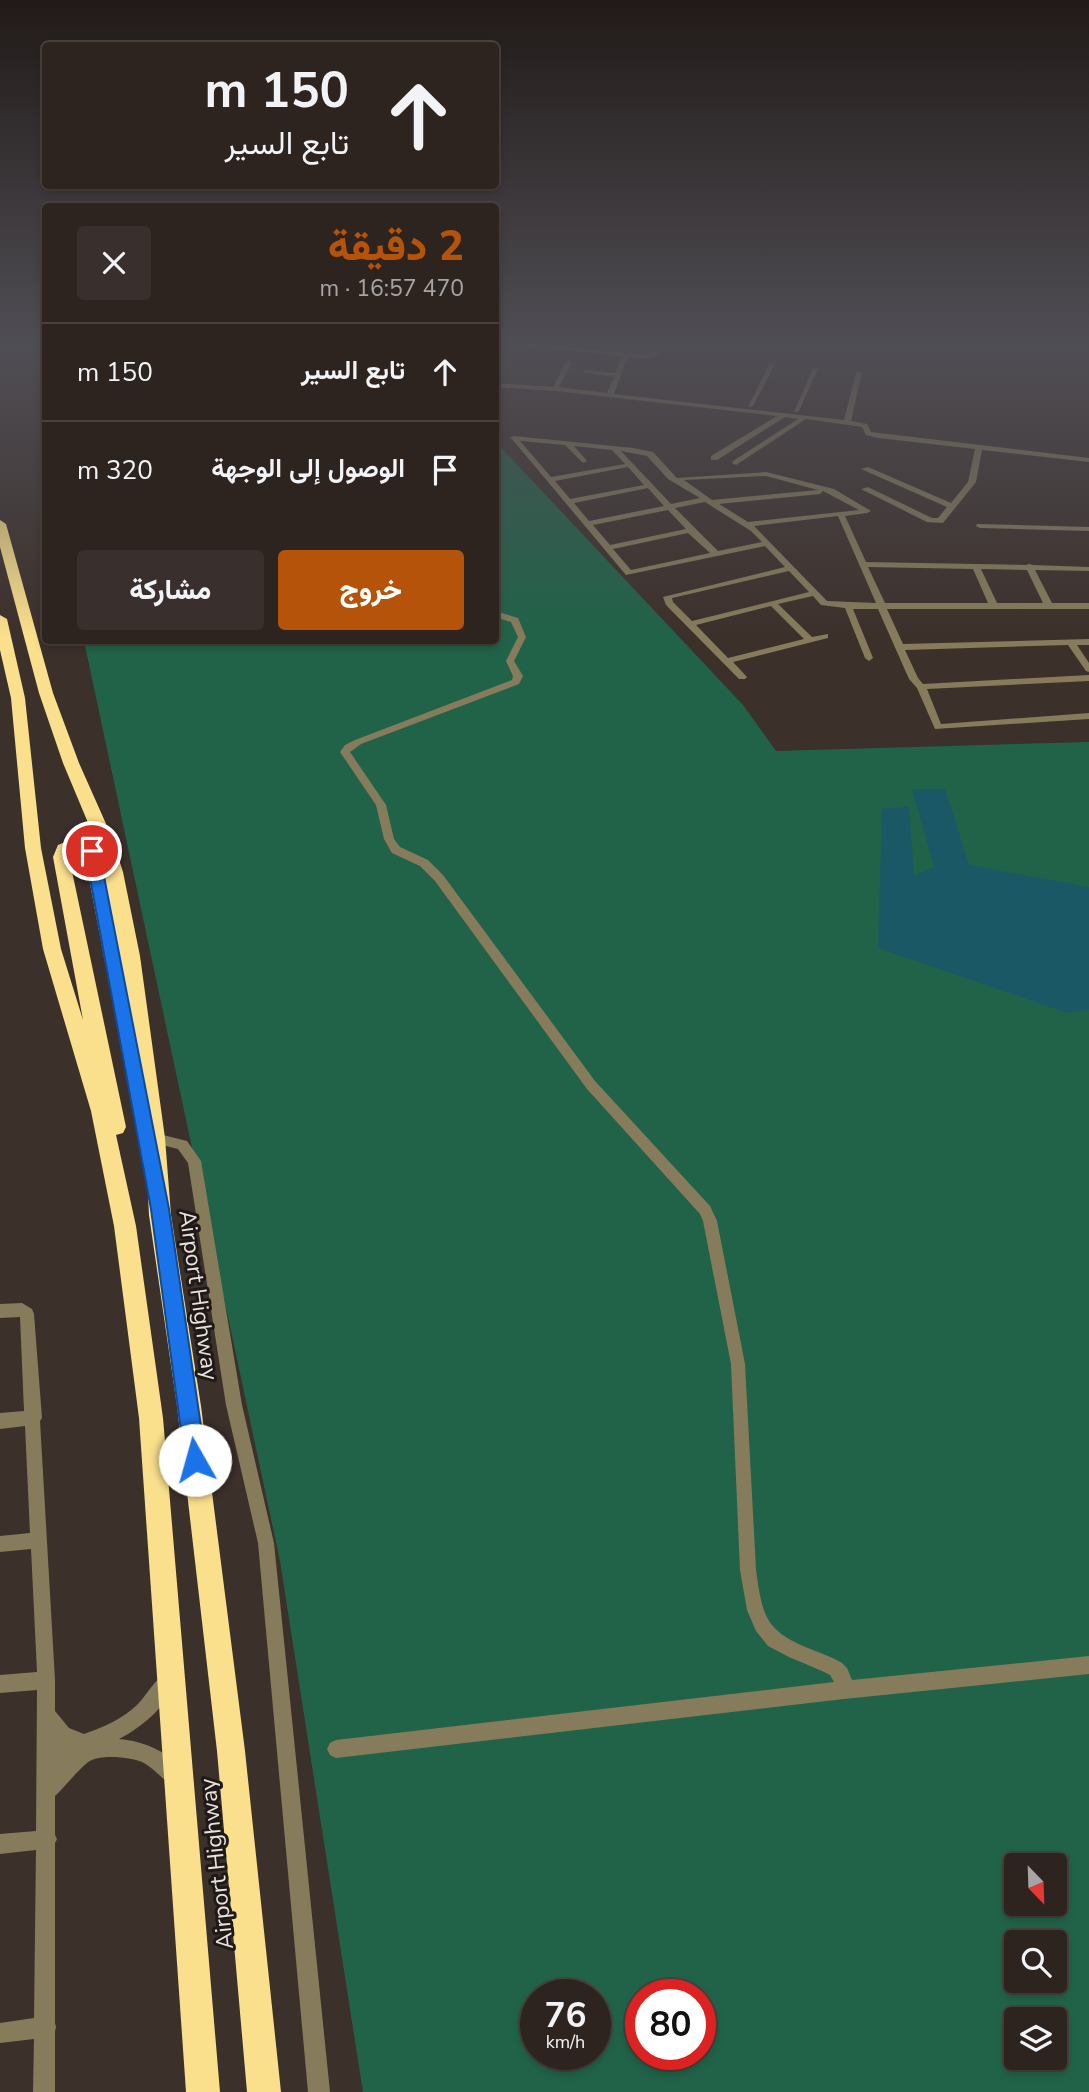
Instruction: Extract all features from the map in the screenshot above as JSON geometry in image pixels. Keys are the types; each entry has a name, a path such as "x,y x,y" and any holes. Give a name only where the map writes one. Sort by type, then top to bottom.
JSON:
{"highway":[{"name":"Airport Highway","path":"0,524 46,693 71,763 103,835 115,872 138,1002 155,1138 160,1209 189,1406 231,1751 264,2092"},
{"name":"Airport Highway","path":"0,619 18,698 27,808 46,919 60,979 101,1111 125,1226 132,1275 151,1418 203,2092"},
{"path":"132,1275 114,1109 96,1039 61,857 64,849 75,844 87,845 92,851 160,1209"}],"street":[{"path":"516,441 629,573 767,543"},
{"path":"541,441 650,454 667,474 747,524 824,603 848,606 1089,606"},
{"path":"714,458 742,441"},
{"path":"736,463 770,441"},
{"path":"921,441 1089,460"},
{"path":"566,443 583,461"},
{"path":"865,489 934,522 940,521 972,482 979,447"},
{"path":"614,448 716,554"},
{"path":"550,480 630,465"},
{"path":"865,469 953,507"},
{"path":"681,483 680,479 685,478 760,473 831,491 867,511 747,524"},
{"path":"569,502 649,485"},
{"path":"588,524 710,500 831,491"},
{"path":"841,515 938,727 1089,716"},
{"path":"980,526 1089,529"},
{"path":"608,548 687,530 693,532"},
{"path":"864,564 1089,569"},
{"path":"975,565 993,605"},
{"path":"1029,566 1049,606"},
{"path":"742,677 669,603 667,597 789,568"},
{"path":"690,624 814,593"},
{"path":"773,604 811,640"},
{"path":"848,606 869,657"},
{"path":"499,615 515,620 522,637 510,661 518,676 516,682 358,742 348,747 345,752 381,805 389,839 396,850 424,863 439,878 591,1085 705,1210 710,1220 738,1364 748,1570 752,1599 765,1631 786,1649 834,1668 841,1674 844,1690"},
{"path":"727,661 825,636"},
{"path":"1070,642 1089,669"},
{"path":"902,648 1089,642"},
{"path":"921,687 1089,678"},
{"path":"155,1138 181,1145 194,1161 234,1405 266,1543 319,2092"},
{"path":"0,1311 22,1310 27,1314 34,1418 46,1680 44,2092"},
{"path":"0,1421 34,1418"},
{"path":"0,1544 40,1540"},
{"path":"336,1749 844,1690 1089,1665"},
{"path":"46,1792 86,1748 132,1722 152,1703 171,1675"},
{"path":"0,1684 46,1680"},
{"path":"46,1715 63,1734 86,1748"},
{"path":"47,1757 86,1748 132,1747 159,1761 178,1781"},
{"path":"0,1844 47,1839"},
{"path":"0,2033 46,2027"}],"green space":[{"path":"499,445 743,705 776,751 1089,742 1089,2092 363,2092 280,1561 85,644 499,644"}],"water":[{"path":"912,789 945,789 969,865 1089,887 1089,1010 1067,1013 878,948 882,809 909,806 914,875 934,867"}],"route":[{"path":"92,851 160,1209 195,1460"}]}
